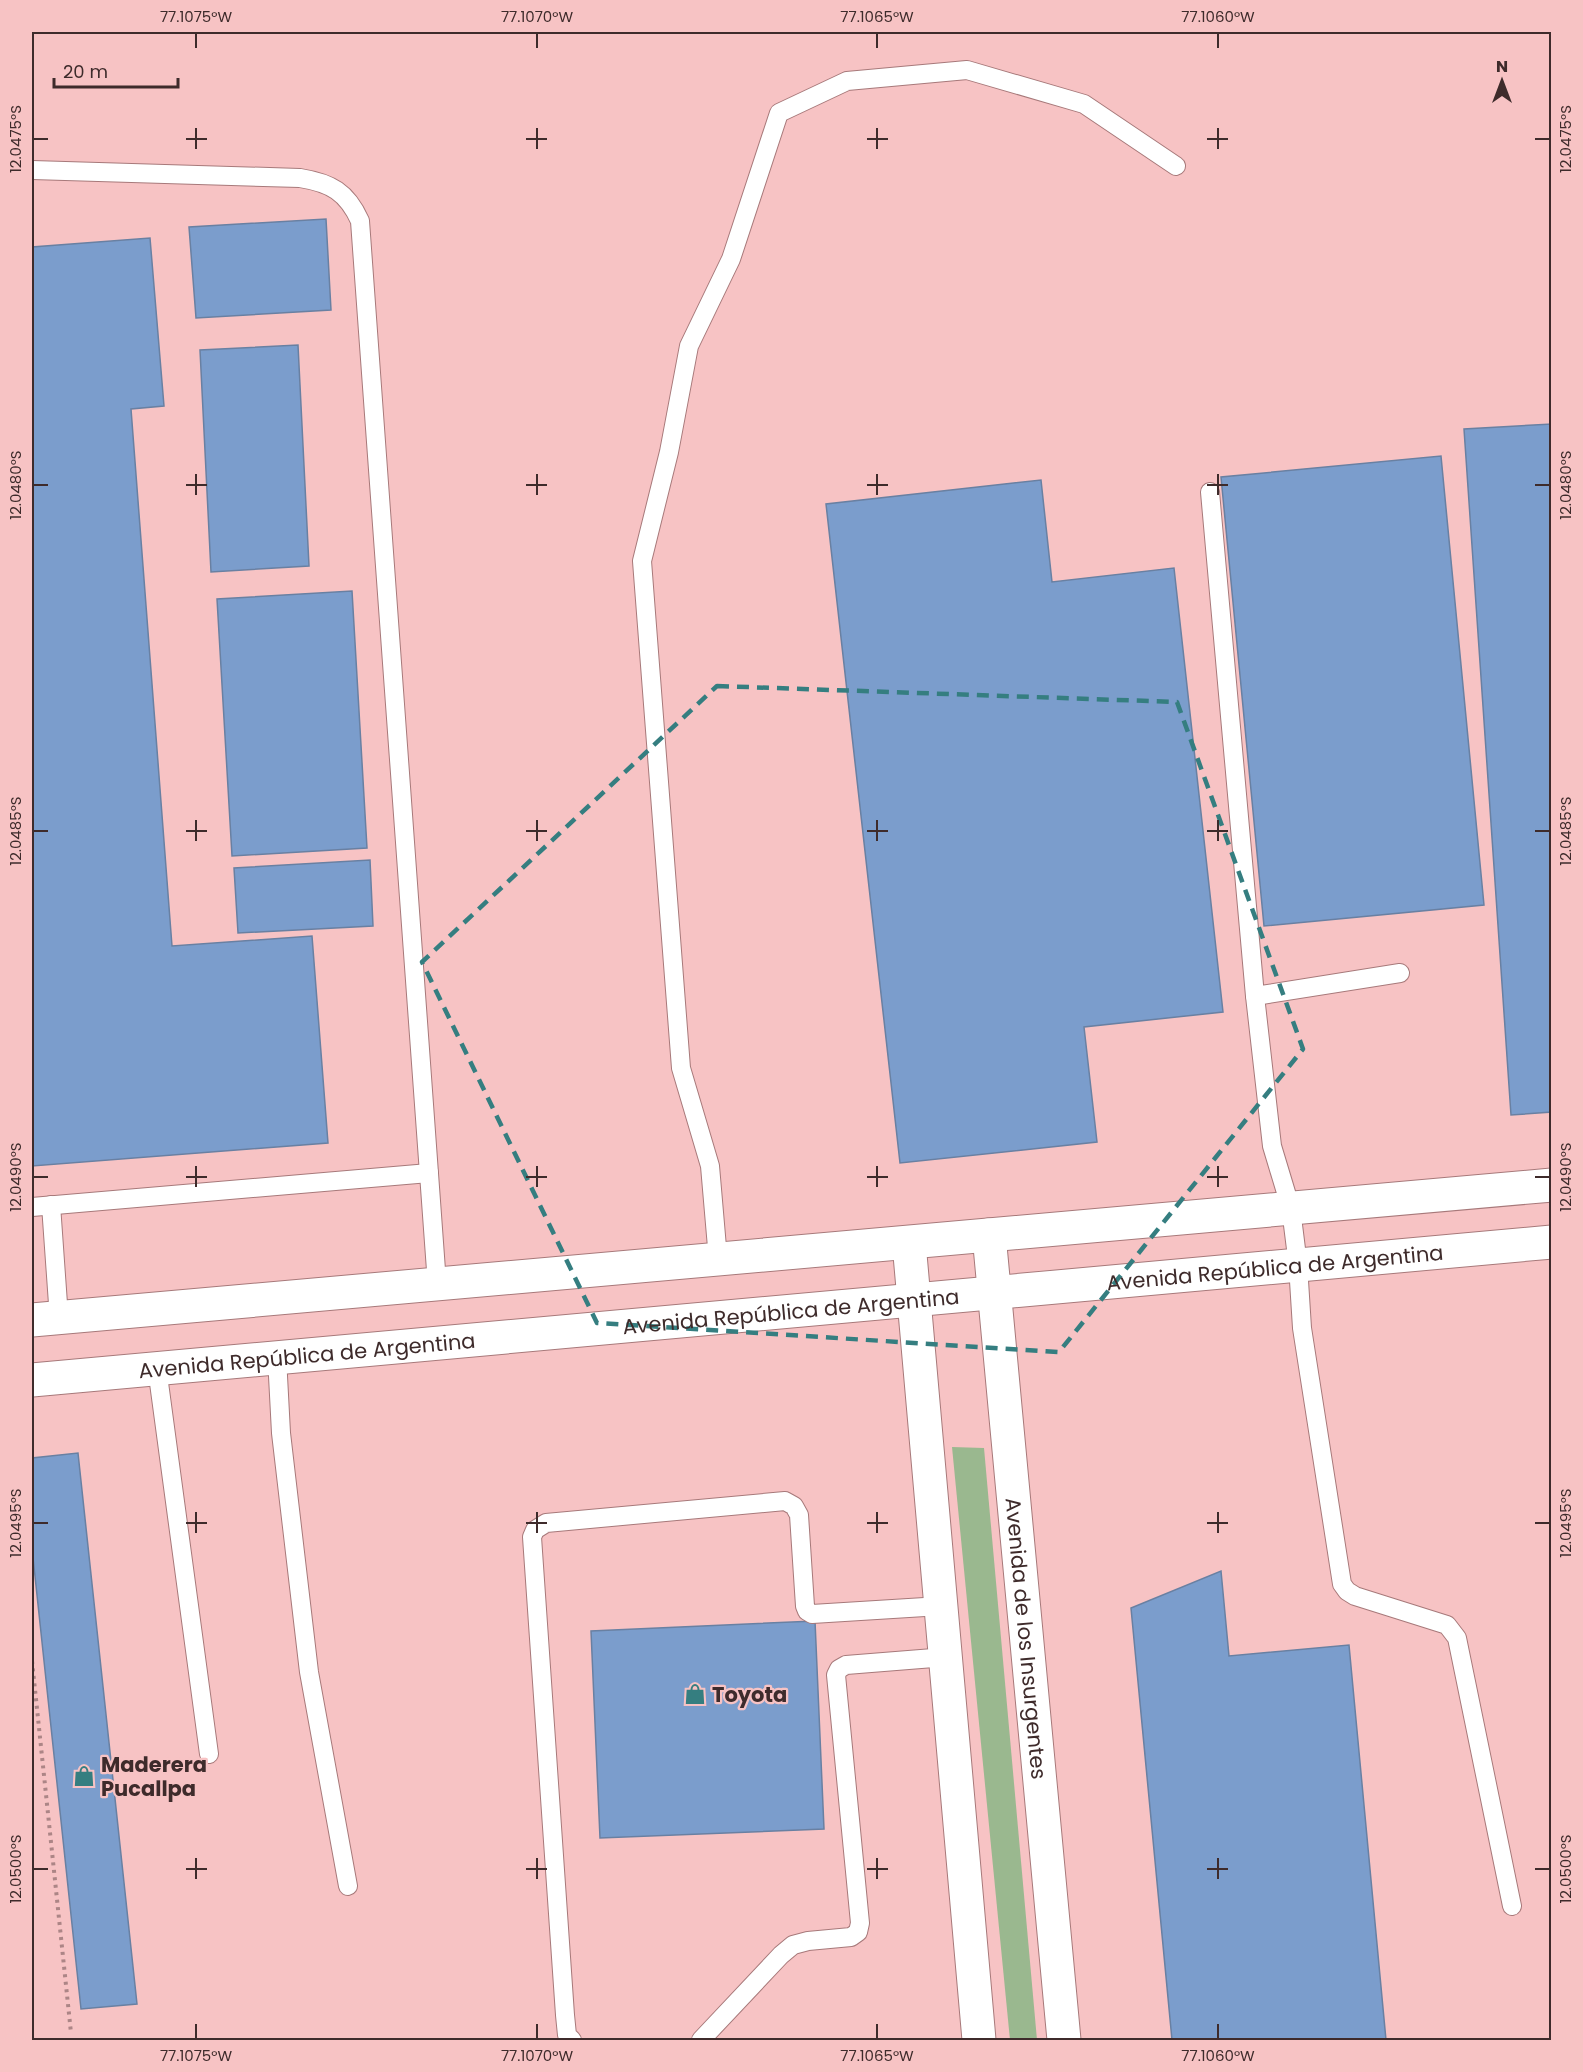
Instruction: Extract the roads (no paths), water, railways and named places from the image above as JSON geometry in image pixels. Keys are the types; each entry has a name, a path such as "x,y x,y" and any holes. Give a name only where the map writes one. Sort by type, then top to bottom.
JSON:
{"main road":[{"path":"45,1319 1551,1185"},
{"name":"Avenida de los Insurgentes","path":"989,1235 1064,2040"},
{"name":"Avenida República de Argentina","path":"32,1380 1551,1242"},
{"path":"909,1243 979,2040"}],"lane":[{"path":"718,1259 710,1166 681,1068 642,561 669,452 689,346 731,259 779,113 847,81 967,70 1084,104 1176,166"},
{"path":"32,170 289,178 320,181 337,189 354,209 360,221 437,1284"},
{"path":"1210,492 1255,996 1272,1146 1291,1209 1298,1265 1302,1328 1342,1584 1355,1596 1447,1625 1457,1638 1512,1906"},
{"path":"1255,996 1400,973"},
{"path":"32,1207 429,1173"},
{"path":"45,1319 51,1205"},
{"path":"277,1357 281,1433 309,1672 348,1886"},
{"path":"157,1368 208,1754"},
{"path":"572,2040 567,2035 565,2015 532,1537 535,1530 546,1524 785,1501 794,1506 799,1515 804,1606 807,1611 812,1614 941,1606"},
{"path":"701,2040 793,1945 808,1941 852,1937 858,1932 860,1923 836,1675 839,1669 846,1665 946,1657"}],"place":[{"name":"Toyota","path":"695,1694"},
{"name":"Maderera Pucallpa","path":"84,1776"}]}
